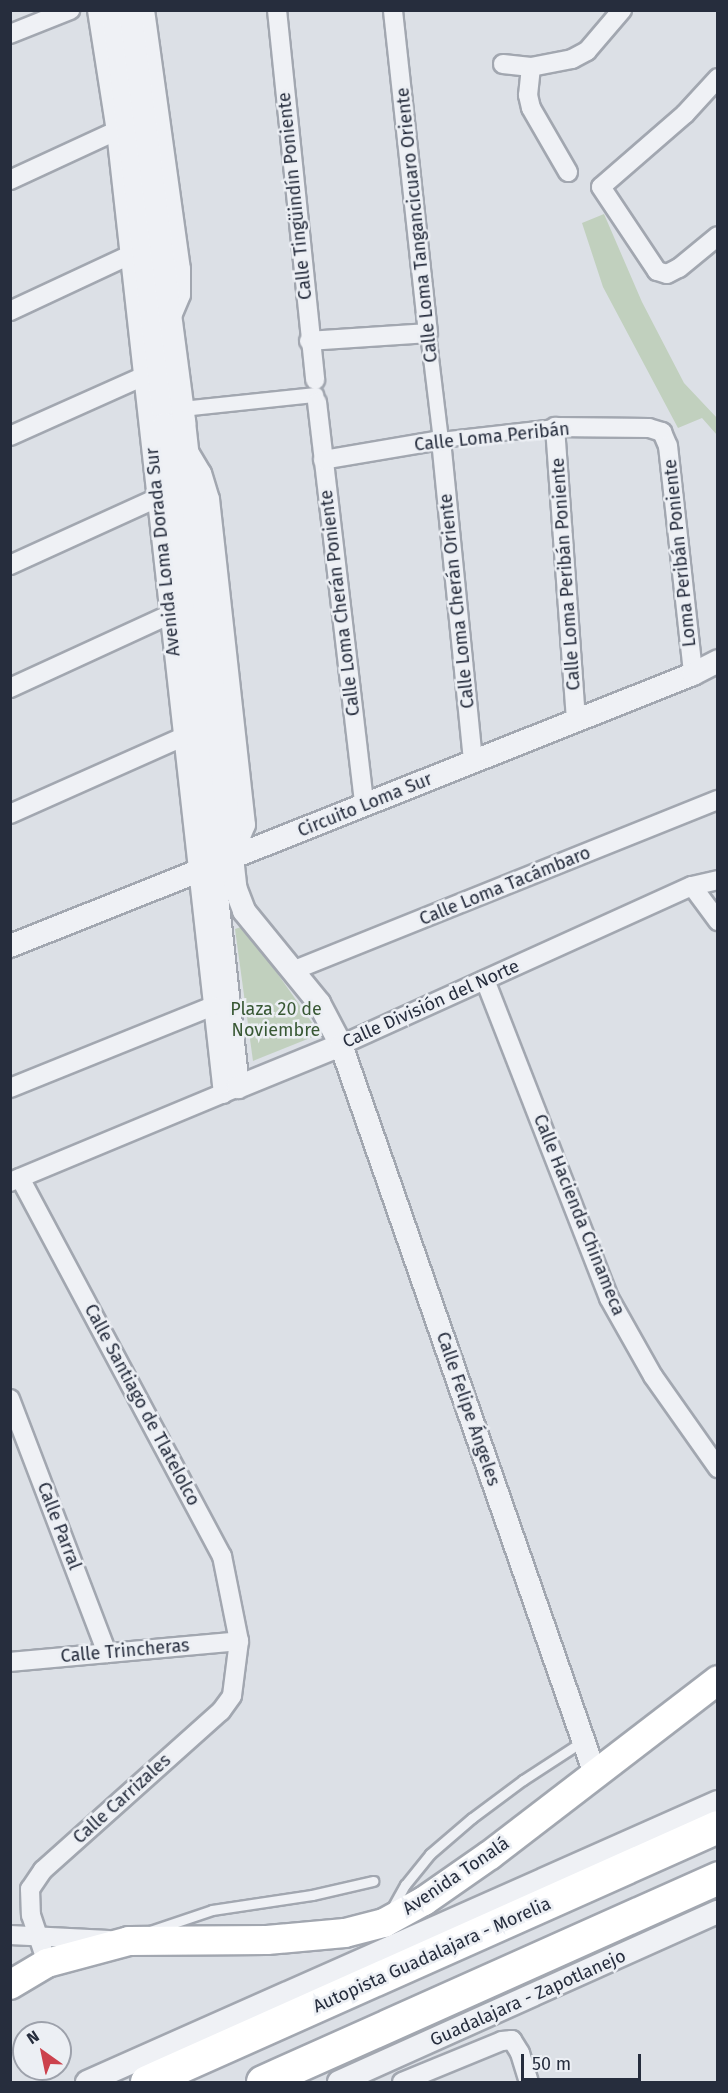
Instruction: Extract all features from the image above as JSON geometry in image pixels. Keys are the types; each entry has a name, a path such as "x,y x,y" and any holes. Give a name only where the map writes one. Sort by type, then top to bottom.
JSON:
{"highway":[{"name":"Autopista Guadalajara - Morelia","path":"147,2082 717,1827"},
{"path":"263,2082 717,1878"}],"main road":[{"name":"Avenida Tonalá","path":"10,1985 47,1964 129,1941 267,1940 345,1933 384,1923 424,1901 480,1862 717,1680"}],"street":[{"path":"11,31 70,10"},
{"name":"Avenida Loma Dorada Sur","path":"97,10 116,131 130,255 151,374 177,418 187,449 231,1090"},
{"name":"Avenida Loma Dorada Sur","path":"113,10 151,374 157,498 183,737 215,864 235,887 244,911 319,1003 341,1044"},
{"name":"Avenida Loma Dorada Sur","path":"130,10 171,319 177,418 215,864 213,1006 231,1090"},
{"name":"Avenida Loma Dorada Sur","path":"145,10 182,278 181,295 171,319"},
{"name":"Calle Tingüindín Poniente","path":"277,10 316,392"},
{"name":"Calle Loma Tangancicuaro Oriente","path":"393,10 441,440"},
{"path":"503,64 531,67 572,59 587,51 622,10"},
{"path":"531,67 528,95 531,108 568,172"},
{"path":"717,78 685,114 600,187 657,270 667,274 679,268 717,236"},
{"path":"10,180 116,131"},
{"path":"10,310 130,255"},
{"path":"309,341 428,333"},
{"path":"10,436 151,374"},
{"path":"177,418 316,392"},
{"name":"Calle Loma Cherán Poniente","path":"316,392 364,805"},
{"name":"Calle Loma Peribán","path":"323,460 441,440 555,427 649,428 662,432"},
{"name":"Calle Loma Peribán Poniente","path":"555,427 576,720"},
{"name":"Loma Peribán Poniente","path":"662,432 668,446 693,674"},
{"name":"Calle Loma Cherán Oriente","path":"441,440 473,762"},
{"path":"10,565 157,498"},
{"path":"10,688 169,615"},
{"name":"Circuito Loma Sur","path":"10,946 693,674 717,661"},
{"path":"10,814 183,737"},
{"name":"Calle Loma Tacámbaro","path":"292,971 717,800"},
{"name":"Calle División del Norte","path":"15,1180 341,1044 692,886 717,880"},
{"path":"692,886 717,921"},
{"name":"Calle Hacienda Chinameca","path":"485,980 609,1298 652,1376 717,1468"},
{"path":"10,1088 213,1006"},
{"name":"Calle Felipe Ángeles","path":"341,1044 596,1774"},
{"name":"Calle Santiago de Tlatelolco","path":"15,1180 222,1556 239,1641"},
{"name":"Calle Parral","path":"10,1399 107,1653"},
{"name":"Calle Trincheras","path":"10,1662 239,1641"},
{"name":"Calle Carrizales","path":"47,1964 31,1915 30,1889 43,1870 222,1711 232,1696 239,1641"},
{"path":"87,2082 717,1802"},
{"name":"Guadalajara - Zapotlanejo","path":"339,2082 717,1912"},
{"path":"10,1935 129,1941"},
{"path":"402,2082 502,2041 512,2040 520,2053 529,2082"}],"lane":[{"path":"384,1923 405,1885 430,1854 497,1799 584,1741"},
{"path":"129,1941 158,1928 212,1910 312,1895 374,1881"}],"green space":[{"path":"604,214 642,302 684,383 717,418 717,435 702,418 678,428 603,287 582,223"},
{"name":"Plaza 20 de Noviembre","path":"244,926 320,1034 253,1061 235,929"}]}
